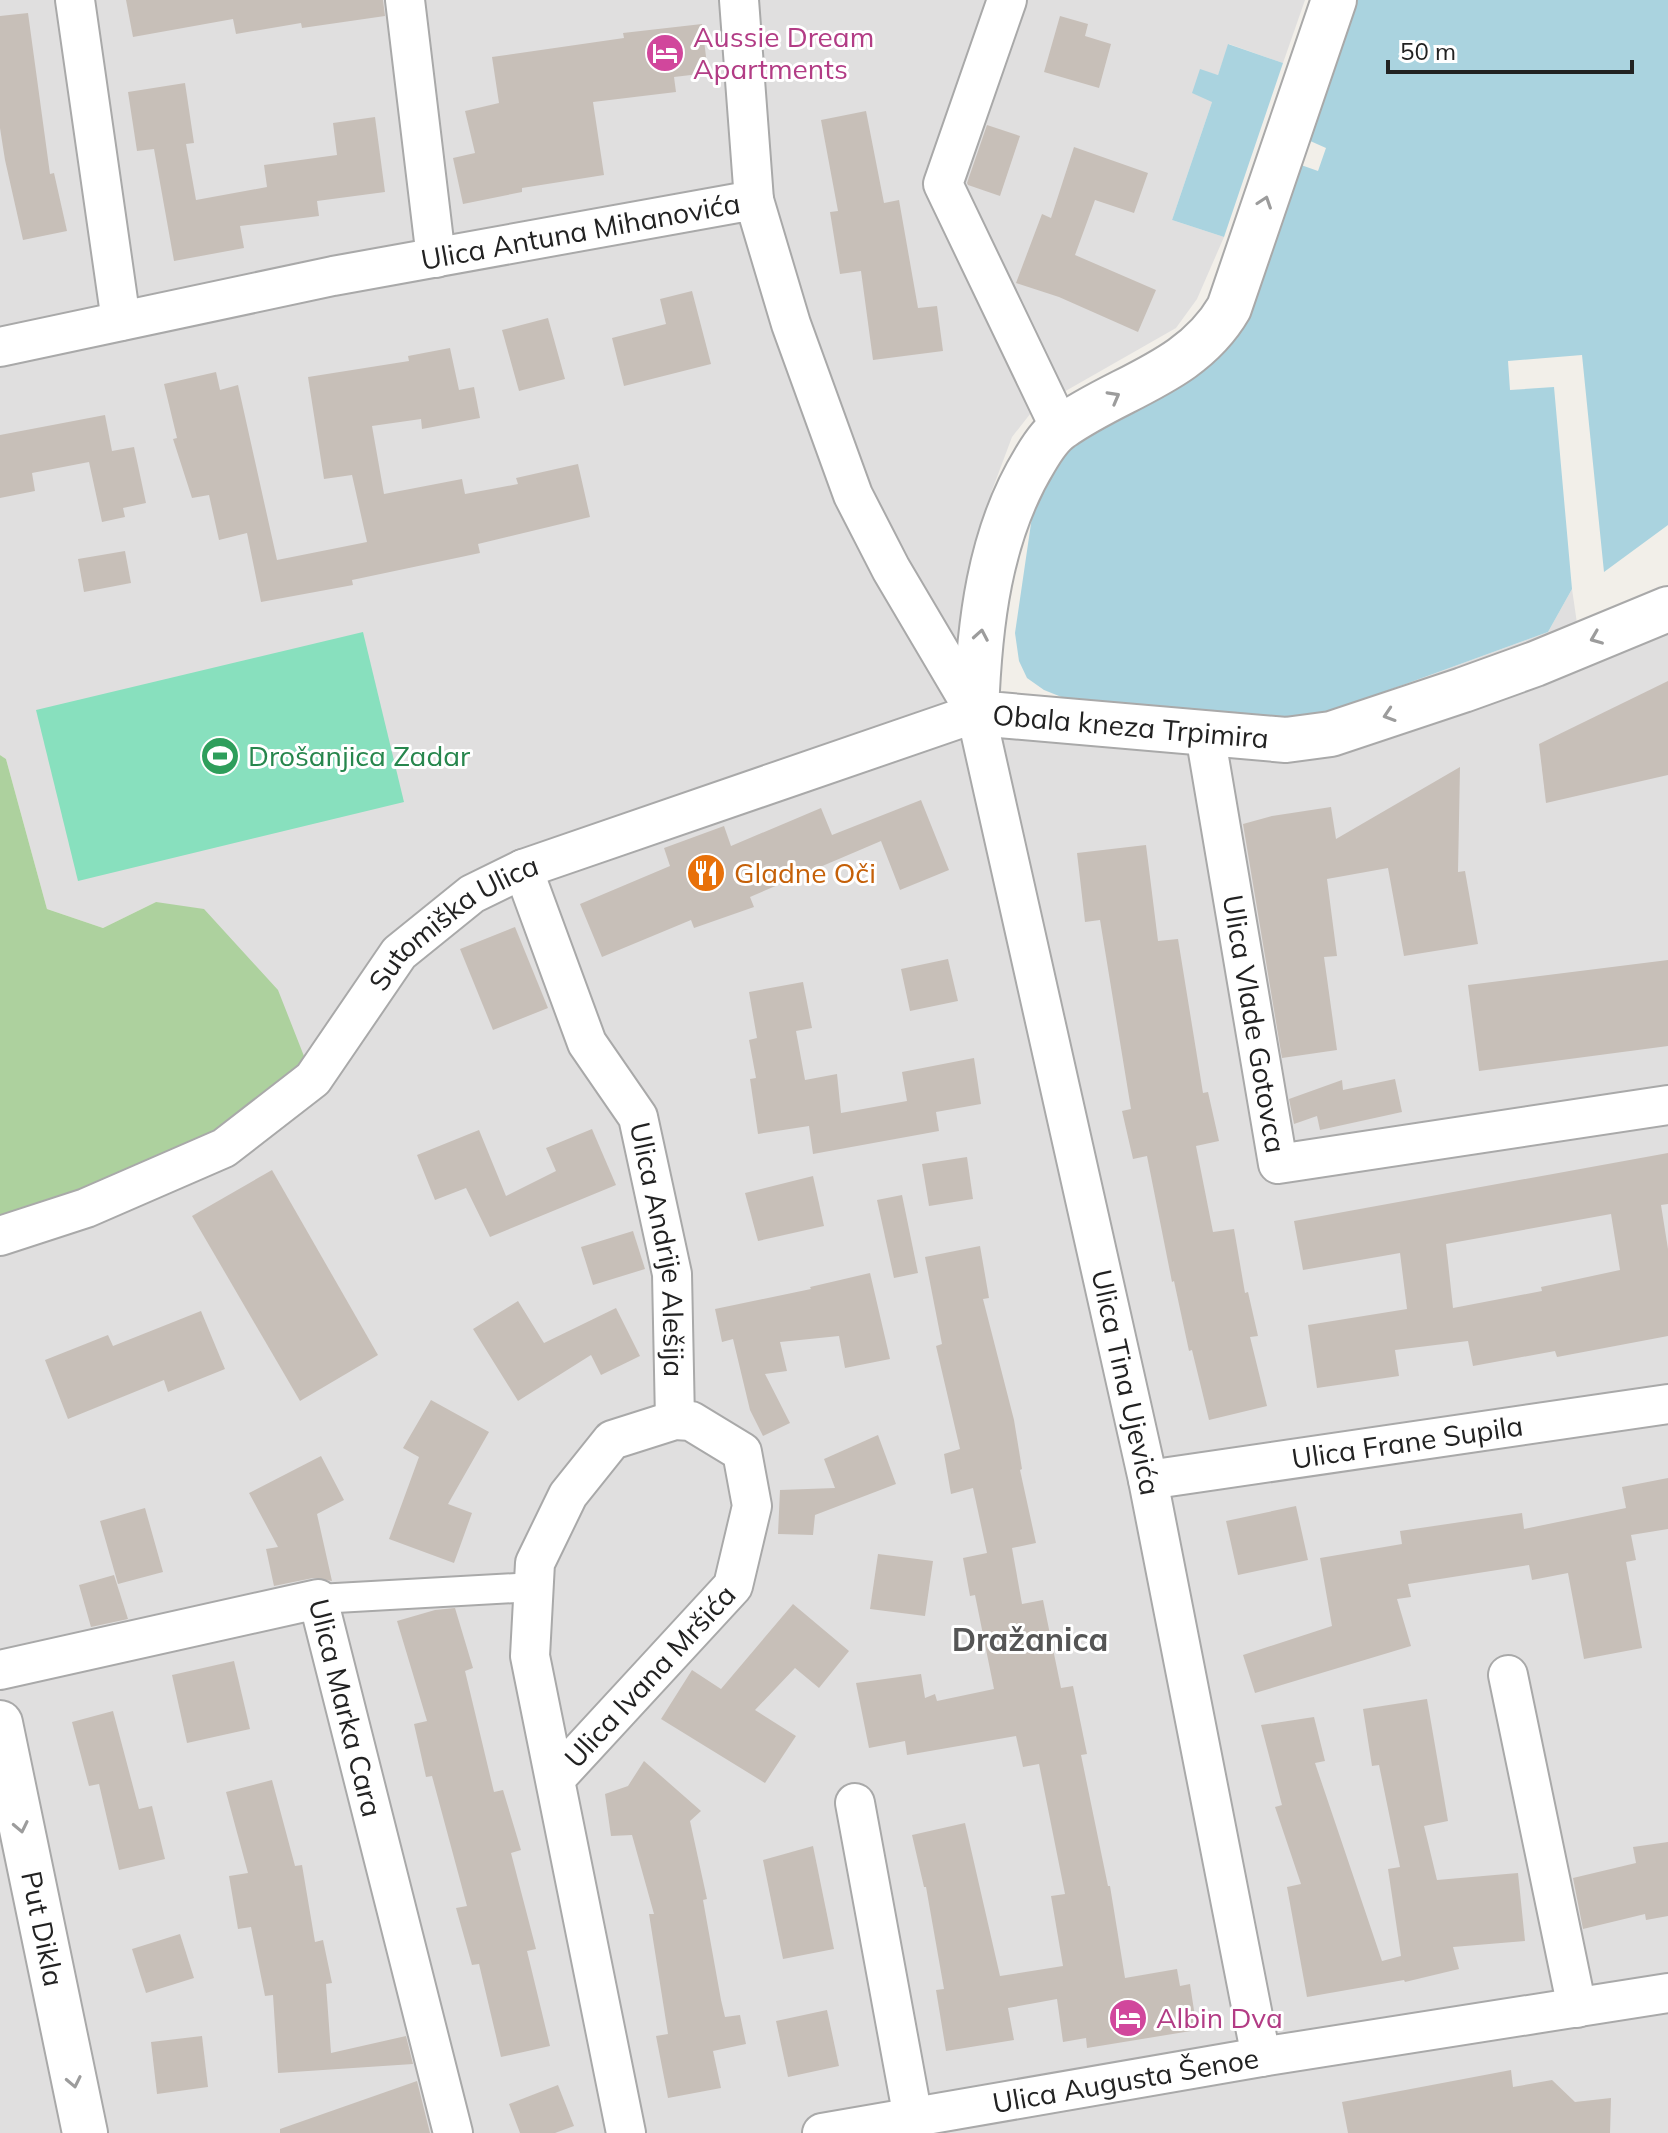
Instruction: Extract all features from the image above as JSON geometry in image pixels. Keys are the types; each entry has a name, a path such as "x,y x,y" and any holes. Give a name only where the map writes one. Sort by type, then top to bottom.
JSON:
{"street":[{"path":"75,0 121,321"},
{"path":"405,0 436,258"},
{"path":"739,0 754,200"},
{"path":"1007,0 943,184 1060,428"},
{"name":"Obala kneza Trpimira","path":"1334,0 1229,308 1215,331 1187,356 1060,428 1041,450 1026,475 1000,532 978,647 976,713 1286,740 1331,734 1521,669 1668,609"},
{"name":"Ulica Antuna Mihanovića","path":"0,347 333,276 754,200 791,324 853,495 891,569 976,713"},
{"name":"Sutomiška Ulica","path":"0,1236 86,1208 224,1148 313,1079 399,953 472,894 523,869 976,713"},
{"name":"Ulica Tina Ujevića","path":"976,713 1148,1480 1261,2057"},
{"name":"Ulica Vlade Gotovca","path":"1205,734 1278,1164 1668,1105"},
{"name":"Ulica Andrije Alešija","path":"523,869 587,1043 638,1117 672,1274 675,1420"},
{"name":"Ulica Frane Supila","path":"1148,1480 1668,1404"},
{"name":"Ulica Ivana Mršića","path":"555,1779 733,1586 752,1506 742,1452 691,1421 675,1420 612,1440 568,1495 535,1563 530,1656 626,2133"},
{"path":"318,1599 534,1587"},
{"name":"Ulica Marka Cara","path":"0,1670 318,1599 453,2133"},
{"path":"1508,1675 1577,2008"},
{"name":"Put Dikla","path":"0,1723 85,2133"},
{"path":"855,1803 913,2118"},
{"name":"Ulica Augusta Šenoe","path":"822,2133 1261,2057 1668,1993"}],"shaded area":[{"path":"0,0 1305,0 1283,63 1229,44 1218,75 1200,70 1212,102 1172,220 1224,237 1197,299 1176,328 1034,409 1012,437 991,493 969,604 1012,735 1307,720 1548,632 1572,589 1580,644 1668,609 1668,2133 0,2133 0,1236 156,902 103,928 47,909 6,759 0,755"}],"green space":[{"name":"Drošanjica Zadar","path":"363,632 404,802 78,881 36,710"},
{"path":"0,755 6,759 47,909 103,928 156,902 204,909 278,990 313,1079 224,1148 0,1236"}],"water":[{"path":"1358,0 1668,0 1668,525 1604,572 1582,355 1508,361 1510,390 1554,387 1572,589 1548,632 1307,720 1064,698 1044,690 1027,678 1019,661 1015,633 1034,503 1064,454 1096,426 1201,369 1301,165 1318,171 1326,148 1308,140"},
{"path":"1228,44 1283,63 1224,237 1172,220 1212,102 1192,93 1200,69 1218,75"}],"building":[{"path":"126,0 383,0 385,16 302,28 301,23 236,34 233,19 133,37"},
{"path":"28,13 50,174 54,173 67,231 23,240 0,128 0,16"},
{"path":"1060,16 1088,24 1085,36 1111,44 1099,88 1044,72"},
{"path":"702,24 708,73 674,77 676,92 593,102 604,175 522,188 522,192 463,204 453,158 475,153 465,111 499,103 492,57 624,38 623,33"},
{"path":"185,83 194,143 186,144 196,200 267,187 264,165 337,155 333,123 375,117 385,192 317,201 319,216 240,226 244,248 174,261 154,149 137,151 128,92"},
{"path":"866,111 884,203 899,200 918,308 937,306 943,351 873,360 861,271 840,274 830,212 838,211 821,120"},
{"path":"987,125 1020,136 1000,196 967,183"},
{"path":"1074,147 1148,173 1134,213 1095,200 1075,255 1156,290 1138,332 1059,297 1016,283 1042,214 1051,218"},
{"path":"692,291 711,364 624,386 612,338 666,324 660,299"},
{"path":"548,318 565,379 519,391 502,330"},
{"path":"450,348 459,390 474,387 480,418 422,429 421,419 372,426 384,494 462,479 465,494 518,484 516,478 578,464 590,517 478,544 480,553 352,580 353,585 261,602 247,533 219,540 209,495 192,498 173,439 177,438 164,384 216,372 220,390 238,385 277,560 367,542 352,475 324,479 308,377 409,361 408,356"},
{"path":"105,415 112,451 134,447 146,503 123,508 125,517 102,522 89,462 32,473 35,491 0,498 0,435"},
{"path":"125,551 131,583 84,592 78,559"},
{"path":"1668,681 1668,775 1546,803 1539,744"},
{"path":"1460,767 1458,872 1465,871 1478,944 1404,956 1388,868 1327,879 1337,956 1324,957 1337,1050 1282,1058 1243,824 1331,807 1336,839"},
{"path":"921,800 949,870 900,890 881,841 750,897 754,907 694,928 691,920 602,957 580,904 670,866 664,848 724,826 731,846 821,808 832,835"},
{"path":"1146,845 1158,941 1178,939 1203,1093 1208,1092 1219,1141 1196,1146 1213,1232 1234,1229 1245,1293 1248,1292 1258,1336 1250,1337 1267,1406 1209,1420 1172,1282 1147,1156 1133,1159 1122,1111 1131,1109 1100,920 1085,922 1077,853"},
{"path":"515,927 548,1008 493,1030 460,949"},
{"path":"948,959 958,1001 910,1011 901,969"},
{"path":"1668,960 1668,1046 1479,1071 1468,985"},
{"path":"803,982 812,1028 796,1031 805,1080 837,1074 841,1113 907,1101 902,1072 974,1058 981,1104 936,1112 939,1131 813,1154 809,1126 758,1134 750,1079 756,1078 749,1040 757,1038 749,992"},
{"path":"1395,1079 1402,1112 1320,1130 1317,1116 1294,1124 1289,1099 1342,1080 1343,1090"},
{"path":"592,1129 616,1185 490,1237 466,1188 435,1200 417,1155 479,1130 506,1196 556,1171 546,1148"},
{"path":"1668,1153 1668,1204 1661,1205 1668,1249 1668,1336 1557,1357 1555,1351 1473,1366 1468,1341 1395,1350 1399,1376 1317,1388 1308,1325 1407,1309 1400,1253 1303,1270 1294,1221","holes":["1611,1214 1620,1270 1541,1287 1542,1291 1453,1308 1446,1244"]},
{"path":"967,1157 973,1199 929,1206 922,1164"},
{"path":"272,1170 378,1355 300,1401 192,1216"},
{"path":"813,1176 824,1226 758,1241 745,1193"},
{"path":"902,1195 918,1273 894,1278 877,1200"},
{"path":"633,1231 645,1269 593,1285 581,1247"},
{"path":"980,1246 989,1298 983,1299 1014,1420 1020,1470 1036,1543 1012,1548 1022,1604 1043,1600 1061,1688 1073,1686 1087,1754 1081,1755 1110,1886 1125,1978 1177,1969 1180,1986 1190,1984 1197,2030 1087,2048 1086,2038 1063,2042 1057,1999 1008,2008 1014,2040 946,2051 936,1990 944,1989 926,1887 912,1835 965,1823 1000,1976 1063,1966 1051,1896 1065,1894 1039,1764 1023,1767 1016,1736 907,1755 905,1741 869,1748 856,1683 921,1674 925,1698 935,1694 937,1701 994,1689 975,1595 970,1596 963,1558 987,1553 973,1488 951,1494 944,1454 960,1449 936,1346 942,1344 925,1257"},
{"path":"870,1273 890,1359 845,1368 839,1336 780,1342 787,1371 765,1374 790,1423 763,1436 750,1410 733,1339 722,1342 715,1309"},
{"path":"518,1301 544,1343 616,1308 640,1356 601,1375 591,1355 518,1401 473,1329"},
{"path":"201,1311 225,1369 168,1392 164,1380 68,1419 45,1360 108,1335 113,1346"},
{"path":"431,1400 489,1432 448,1504 472,1513 454,1563 389,1539 419,1457 403,1448"},
{"path":"878,1435 896,1484 815,1515 813,1535 778,1534 780,1490 835,1488 824,1459"},
{"path":"321,1456 344,1500 317,1514 332,1581 313,1578 274,1586 266,1549 278,1547 249,1493"},
{"path":"1668,1478 1668,1529 1631,1535 1636,1560 1626,1562 1642,1648 1584,1659 1568,1573 1532,1580 1529,1565 1408,1584 1411,1597 1397,1599 1411,1646 1255,1693 1243,1655 1332,1626 1320,1558 1402,1544 1400,1531 1522,1513 1524,1529 1626,1508 1622,1487"},
{"path":"1296,1506 1308,1560 1238,1575 1226,1521"},
{"path":"145,1508 163,1572 118,1584 100,1521"},
{"path":"878,1554 933,1561 925,1616 870,1609"},
{"path":"114,1575 128,1619 91,1627 79,1585"},
{"path":"793,1604 849,1651 819,1688 795,1668 755,1710 796,1736 765,1783 661,1719 692,1670 721,1689"},
{"path":"455,1608 473,1668 465,1671 494,1792 503,1790 521,1850 511,1853 536,1949 527,1951 550,2046 501,2057 479,1964 472,1965 456,1908 467,1906 432,1776 426,1777 414,1724 427,1721 397,1621 435,1610"},
{"path":"234,1661 250,1729 187,1743 172,1675"},
{"path":"1427,1699 1448,1821 1424,1826 1437,1880 1518,1873 1525,1941 1453,1947 1459,1969 1405,1982 1307,1997 1287,1887 1301,1884 1275,1807 1282,1805 1261,1725 1314,1717 1325,1761 1315,1763 1382,1961 1401,1956 1388,1869 1400,1867 1379,1765 1372,1766 1363,1709"},
{"path":"113,1711 139,1809 152,1806 165,1859 119,1870 99,1784 89,1786 72,1722"},
{"path":"644,1761 701,1811 690,1821 707,1899 703,1900 721,2000 725,2017 740,2015 746,2044 713,2051 721,2088 668,2098 656,2036 668,2034 649,1914 654,1914 632,1835 611,1836 605,1794 628,1786"},
{"path":"272,1780 295,1866 302,1865 315,1942 323,1940 332,1983 326,1984 331,2053 406,2036 413,2064 278,2073 273,1995 265,1996 251,1927 238,1929 229,1876 248,1873 226,1792"},
{"path":"1668,1842 1668,1916 1646,1920 1645,1914 1583,1929 1573,1878 1636,1863 1633,1847"},
{"path":"813,1846 834,1949 783,1959 763,1860"},
{"path":"180,1934 194,1978 146,1993 132,1949"},
{"path":"827,2010 839,2066 788,2077 776,2021"},
{"path":"202,2036 208,2087 157,2094 151,2042"},
{"path":"1511,2070 1513,2087 1552,2080 1575,2102 1611,2098 1610,2133 1348,2133 1342,2102"},
{"path":"417,2081 430,2133 280,2133 280,2129"},
{"path":"558,2085 574,2126 555,2133 520,2133 509,2104"}],"place":[{"name":"Aussie Dream Apartments","path":"665,53"},
{"name":"Drošanjica Zadar","path":"220,756"},
{"name":"Gladne Oči","path":"706,873"},
{"name":"Albin Dva","path":"1128,2018"}],"district":[{"name":"Dražanica","path":"1030,1640"}]}
